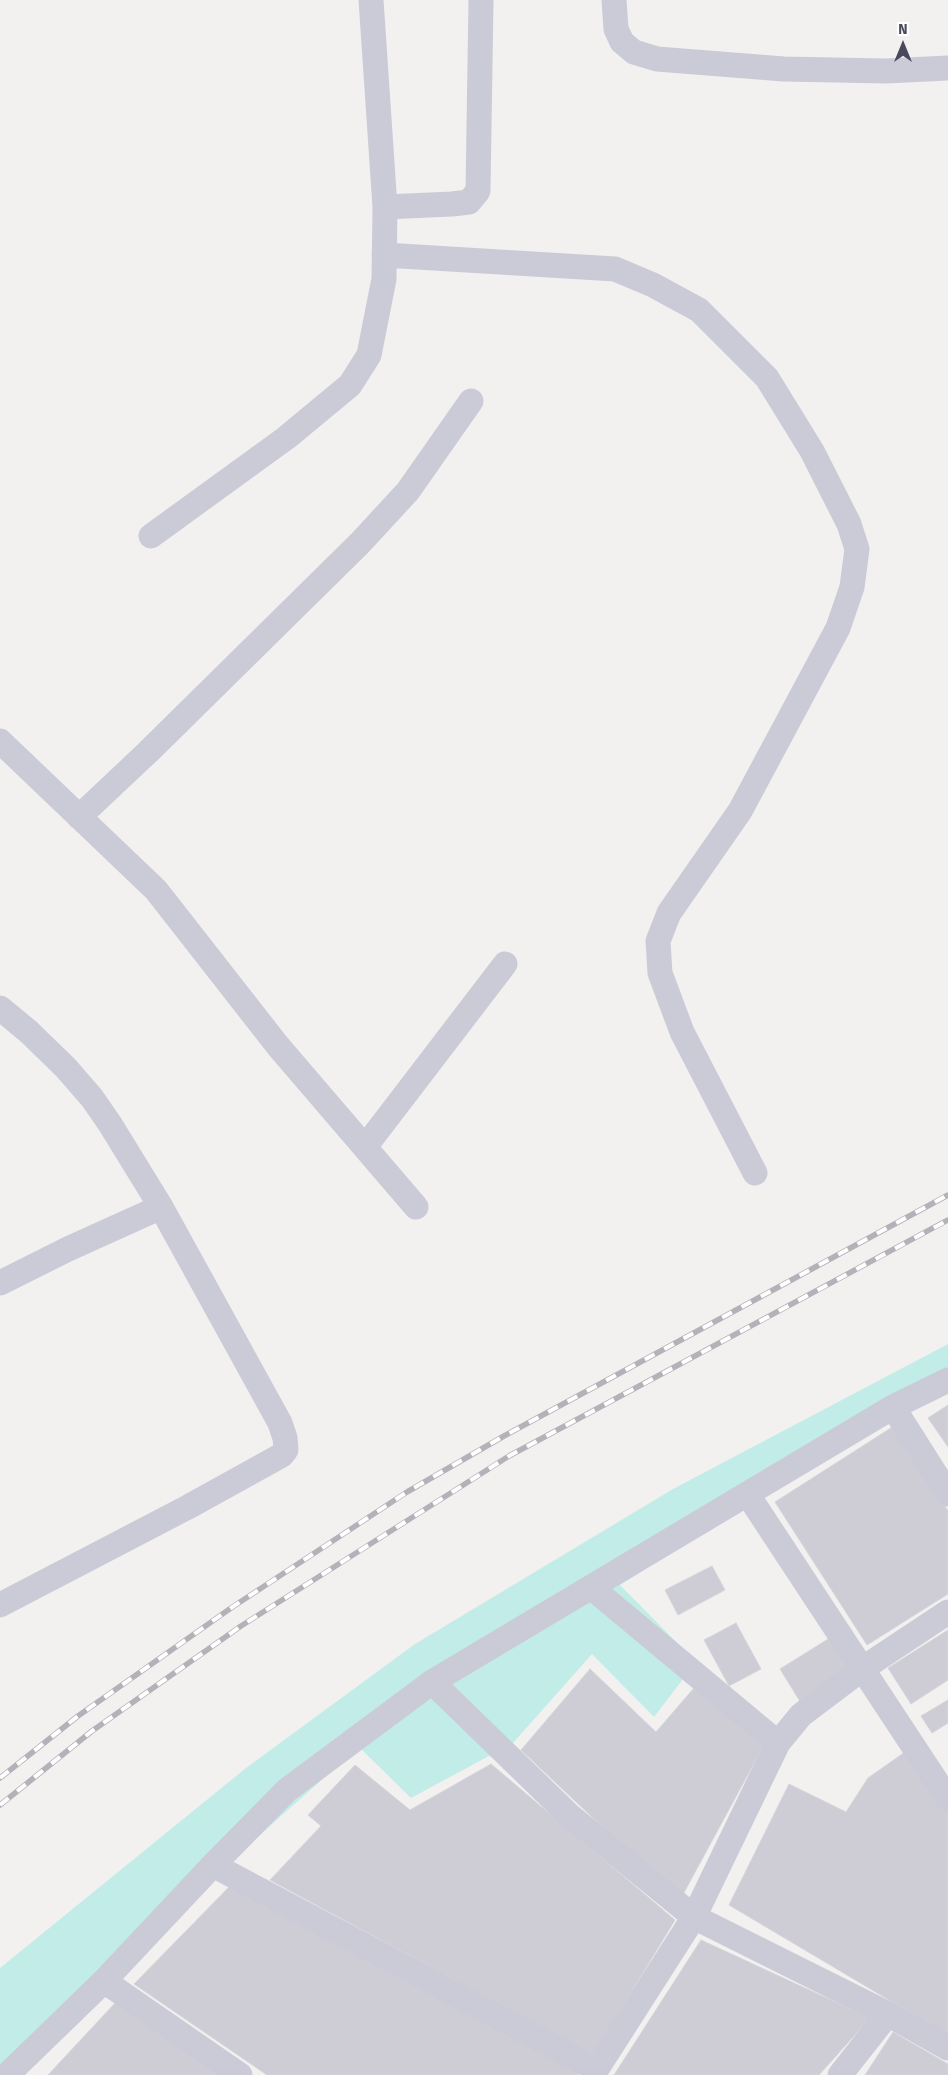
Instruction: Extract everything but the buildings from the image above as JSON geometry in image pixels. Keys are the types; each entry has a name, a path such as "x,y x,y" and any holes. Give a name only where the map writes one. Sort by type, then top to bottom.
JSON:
{"street":[{"path":"151,536 286,438 350,385 369,355 384,279 385,207 371,0"},
{"path":"385,207 469,202 478,191 481,0"},
{"path":"614,0 616,29 622,42 634,52 657,59 784,69 886,71 948,68"},
{"path":"384,256 615,269 653,285 699,310 767,378 812,451 848,524 857,549 852,587 838,628 740,810 669,913 658,941 660,972 682,1032 755,1173"},
{"path":"79,817 248,655 360,543 408,491 471,402"},
{"path":"0,741 156,890 278,1046 416,1207"},
{"path":"365,1147 505,964"},
{"path":"0,1008 29,1032 66,1068 92,1098 161,1207 280,1423 285,1438 286,1450 282,1455 188,1508 0,1605"},
{"path":"0,1283 68,1248 161,1207"},
{"path":"10,2074 104,1981 213,1865 287,1790 432,1682 893,1407 948,1380"},
{"path":"893,1407 948,1494"},
{"path":"748,1495 948,1799"},
{"path":"592,1588 778,1743"},
{"path":"213,1865 594,2072 694,1917 778,1743 802,1715 862,1669 948,1612"},
{"path":"432,1682 570,1816 694,1917 888,2014 948,2048"},
{"path":"104,1981 240,2075"},
{"path":"840,2075 888,2014"}],"shaded area":[{"path":"948,1344 948,1390 885,1420 620,1585 696,1662 654,1717 592,1654 513,1743 411,1798 359,1747 237,1855 0,2075 0,1968 246,1768 415,1644 673,1489"}],"railway":[{"path":"0,1778 78,1716 231,1608 407,1492 504,1436 948,1195"},
{"path":"0,1805 92,1731 241,1626 509,1456 948,1220"}]}
